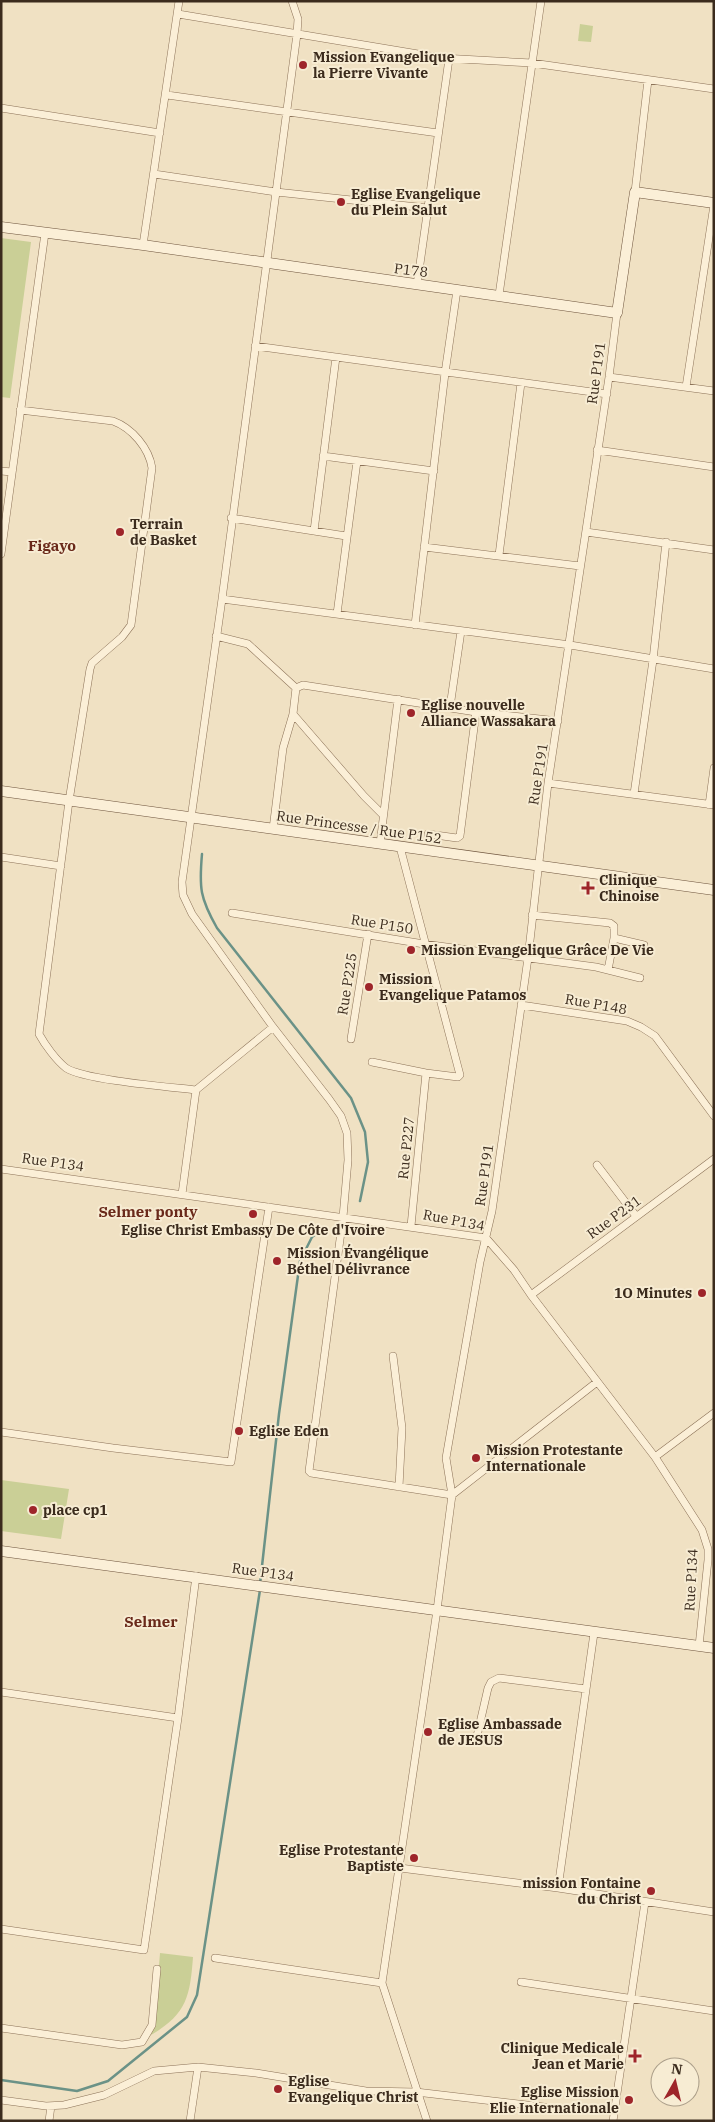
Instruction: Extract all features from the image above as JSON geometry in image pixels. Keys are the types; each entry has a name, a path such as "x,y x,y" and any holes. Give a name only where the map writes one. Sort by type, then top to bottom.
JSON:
{"street":[{"path":"143,245 167,95 179,1"},
{"path":"292,1 298,19 297,34 268,263 182,882 186,906 273,1027 329,1099 340,1116 347,1133 348,1160 342,1217 309,1471 311,1473 452,1495 597,1382"},
{"path":"499,296 541,1"},
{"path":"178,14 449,59 532,63 714,89"},
{"path":"417,285 449,59"},
{"path":"617,313 636,192 648,80"},
{"path":"167,95 287,114 438,134"},
{"path":"1,108 160,133"},
{"path":"154,174 276,192 427,208"},
{"path":"636,192 714,204 686,386"},
{"name":"P178","path":"1,227 143,245 617,313"},
{"path":"1,554 45,233"},
{"path":"416,625 445,373 457,290"},
{"name":"Rue P191","path":"382,1983 452,1495 446,1458 480,1262 486,1238 521,1005 548,783 570,645 597,450 610,377 617,313"},
{"path":"255,346 607,394"},
{"path":"314,531 336,357"},
{"path":"610,377 714,391"},
{"path":"499,555 521,383"},
{"path":"20,410 113,421 124,425 148,453 152,468 131,625 122,637 92,663 90,669 69,801 39,1034 62,1064 71,1070 92,1076 196,1090"},
{"path":"597,450 714,467"},
{"path":"323,456 434,470"},
{"path":"337,614 357,461"},
{"path":"1,471 12,472"},
{"path":"232,518 346,536"},
{"path":"586,532 714,550"},
{"path":"634,794 653,660 666,542"},
{"path":"424,547 580,566"},
{"path":"222,599 570,645 714,669"},
{"path":"450,707 461,631"},
{"path":"216,636 248,644 296,688"},
{"path":"296,688 303,685 476,712 558,722"},
{"path":"273,829 283,748 293,714 296,688"},
{"path":"380,844 398,699"},
{"path":"428,834 457,838 460,836 476,712"},
{"path":"293,714 364,796 383,815"},
{"path":"548,783 711,805 714,768"},
{"name":"Rue Princesse / Rue P152","path":"1,791 714,890"},
{"path":"372,1062 426,1073 458,1077 460,1075 424,944 400,846"},
{"path":"1,858 61,866"},
{"name":"Rue P150","path":"232,913 424,944 608,970 640,978"},
{"path":"532,915 610,923 614,926 614,938 608,970"},
{"name":"Rue P225","path":"351,1038 368,934"},
{"path":"614,938 644,946"},
{"name":"Rue P148","path":"521,1005 627,1021 641,1027 655,1036 714,1116"},
{"path":"182,1194 196,1090 273,1027"},
{"name":"Rue P227","path":"411,1226 426,1073"},
{"name":"Rue P231","path":"530,1295 714,1159"},
{"path":"597,1165 636,1216"},
{"name":"Rue P134","path":"1,1169 486,1238 514,1270 530,1295 655,1458 702,1530 708,1549 699,1646"},
{"path":"1,1432 231,1462 269,1207"},
{"path":"393,1356 402,1428 399,1487"},
{"path":"655,1458 714,1413"},
{"name":"Rue P134","path":"1,1550 714,1648"},
{"path":"1,1929 144,1950 178,1718 196,1576"},
{"path":"558,1888 594,1633"},
{"path":"477,1736 488,1688 491,1682 499,1678 586,1690"},
{"path":"1,1692 178,1718"},
{"path":"400,1868 558,1888 714,1912"},
{"path":"613,2121 645,1902"},
{"path":"215,1958 382,1983 427,2121"},
{"path":"1,2028 122,2045 142,2042 152,2026 157,1969"},
{"path":"521,1982 714,2011"},
{"path":"190,2121 198,2067"},
{"path":"1,2100 51,2106 80,2103 104,2095 154,2071 198,2067 256,2073 366,2090 416,2092 544,2107"},
{"path":"49,2121 51,2106"}],"green space":[{"path":"580,24 593,26 591,42 578,41"},
{"path":"1,238 31,242 10,398 1,397"},
{"name":"place cp1","path":"1,1480 69,1489 61,1539 1,1531"},
{"path":"160,1953 193,1957 192,1971 188,1993 179,2011 163,2027 151,2035 155,2015"}],"waterway":[{"path":"202,854 202,892 207,909 217,928 351,1098 365,1132 368,1162 360,1201"},
{"path":"260,1584 279,1414 300,1261 312,1237 323,1229"},
{"path":"1,2080 77,2091 108,2081 187,2017 197,1995 260,1590"}],"place":[{"name":"Mission Evangelique la Pierre Vivante","path":"303,65"},
{"name":"Eglise Evangelique du Plein Salut","path":"341,202"},
{"name":"Terrain de Basket","path":"120,532"},
{"name":"Eglise nouvelle Alliance Wassakara","path":"411,713"},
{"name":"Clinique Chinoise","path":"588,888"},
{"name":"Mission Evangelique Grâce De Vie","path":"411,950"},
{"name":"Mission Evangelique Patamos","path":"369,987"},
{"name":"Eglise Christ Embassy De Côte d'Ivoire","path":"253,1214"},
{"name":"Mission Évangélique Béthel Délivrance","path":"277,1261"},
{"name":"1O Minutes","path":"702,1293"},
{"name":"Eglise Eden","path":"239,1431"},
{"name":"Mission Protestante Internationale","path":"476,1458"},
{"name":"place cp1","path":"33,1510"},
{"name":"Eglise Ambassade de JESUS","path":"428,1732"},
{"name":"Eglise Protestante Baptiste","path":"414,1858"},
{"name":"mission Fontaine du Christ","path":"651,1891"},
{"name":"Clinique Medicale Jean et Marie","path":"635,2056"},
{"name":"Eglise Evangelique Christ","path":"278,2089"},
{"name":"Eglise Mission Elie Internationale","path":"629,2100"}],"district":[{"name":"Figayo","path":"52,546"},
{"name":"Selmer ponty","path":"148,1212"},
{"name":"Selmer","path":"151,1622"}]}
